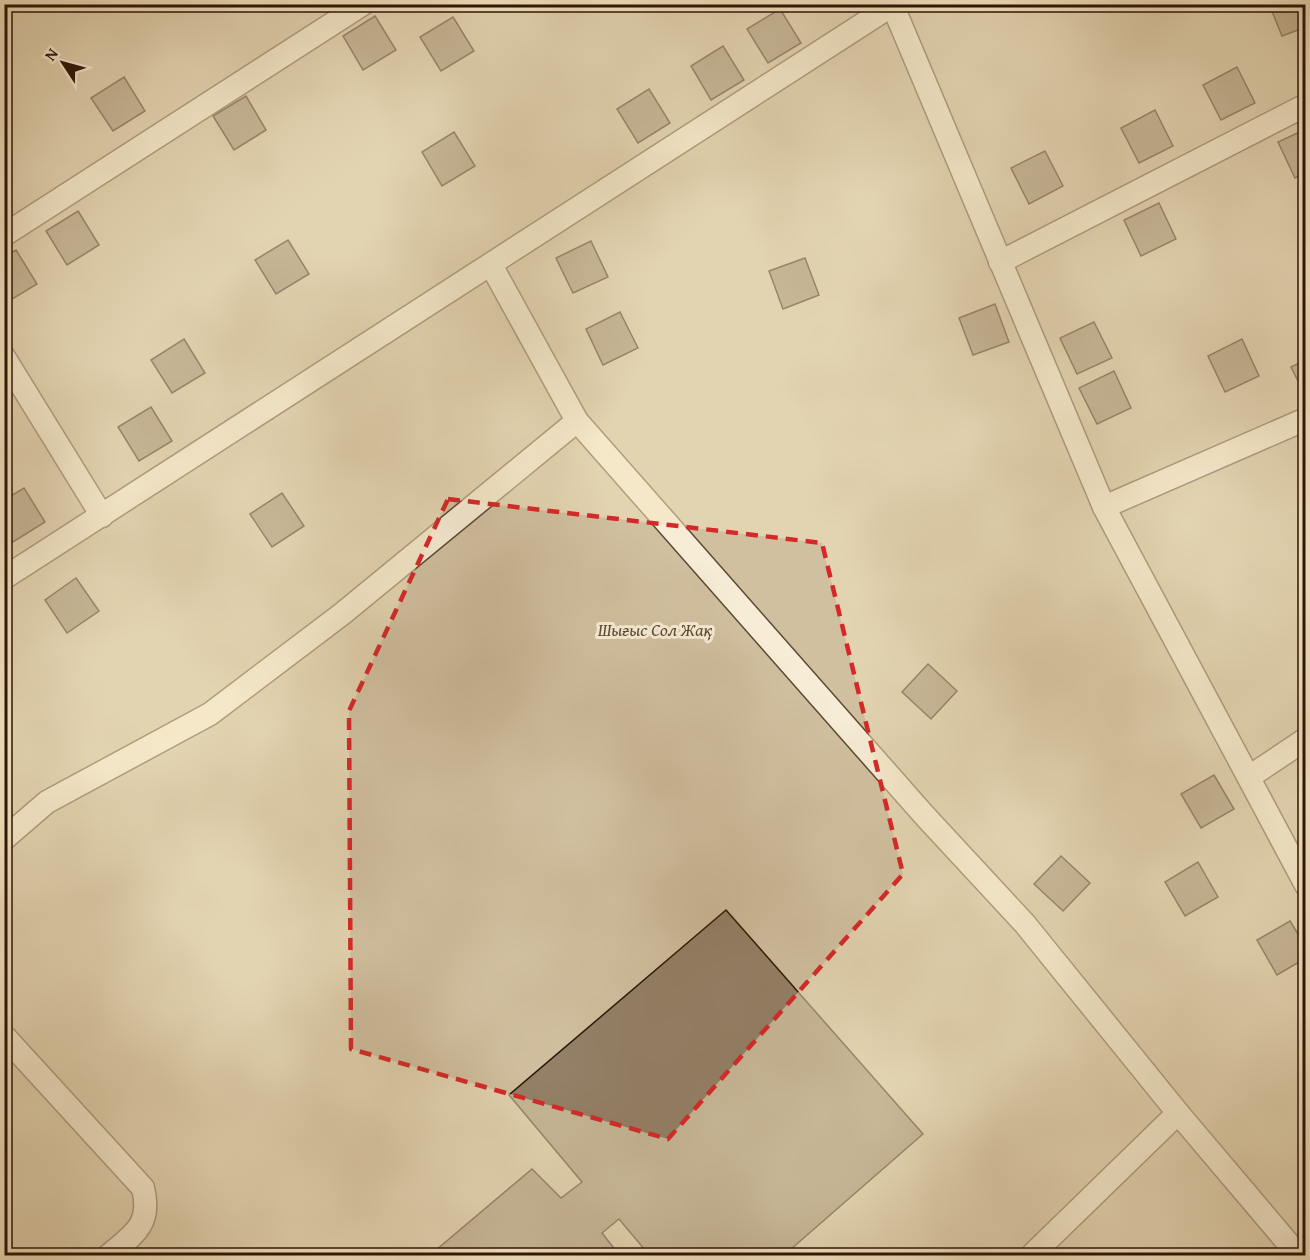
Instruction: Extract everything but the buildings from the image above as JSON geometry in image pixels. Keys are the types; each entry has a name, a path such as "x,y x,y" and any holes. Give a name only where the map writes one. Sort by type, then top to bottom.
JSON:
{"street":[{"path":"4,235 363,4"},
{"path":"4,578 893,5 1104,507 1305,885"},
{"path":"1000,262 1305,105"},
{"path":"490,265 577,421 924,815 1025,924 1178,1113 1299,1256"},
{"path":"4,357 102,516"},
{"path":"1104,507 1305,419"},
{"path":"4,838 47,802 210,714 342,614 577,421"},
{"path":"1249,777 1305,739"},
{"path":"4,1036 143,1188 147,1205 139,1229 108,1256"},
{"path":"1031,1256 1178,1113"}],"highlighted area":[{"path":"448,499 822,543 903,874 668,1139 351,1049 349,711"}],"green space":[{"name":"Шығыс Сол Жақ","path":"5,5 1305,5 1305,1255 5,1256"}]}
